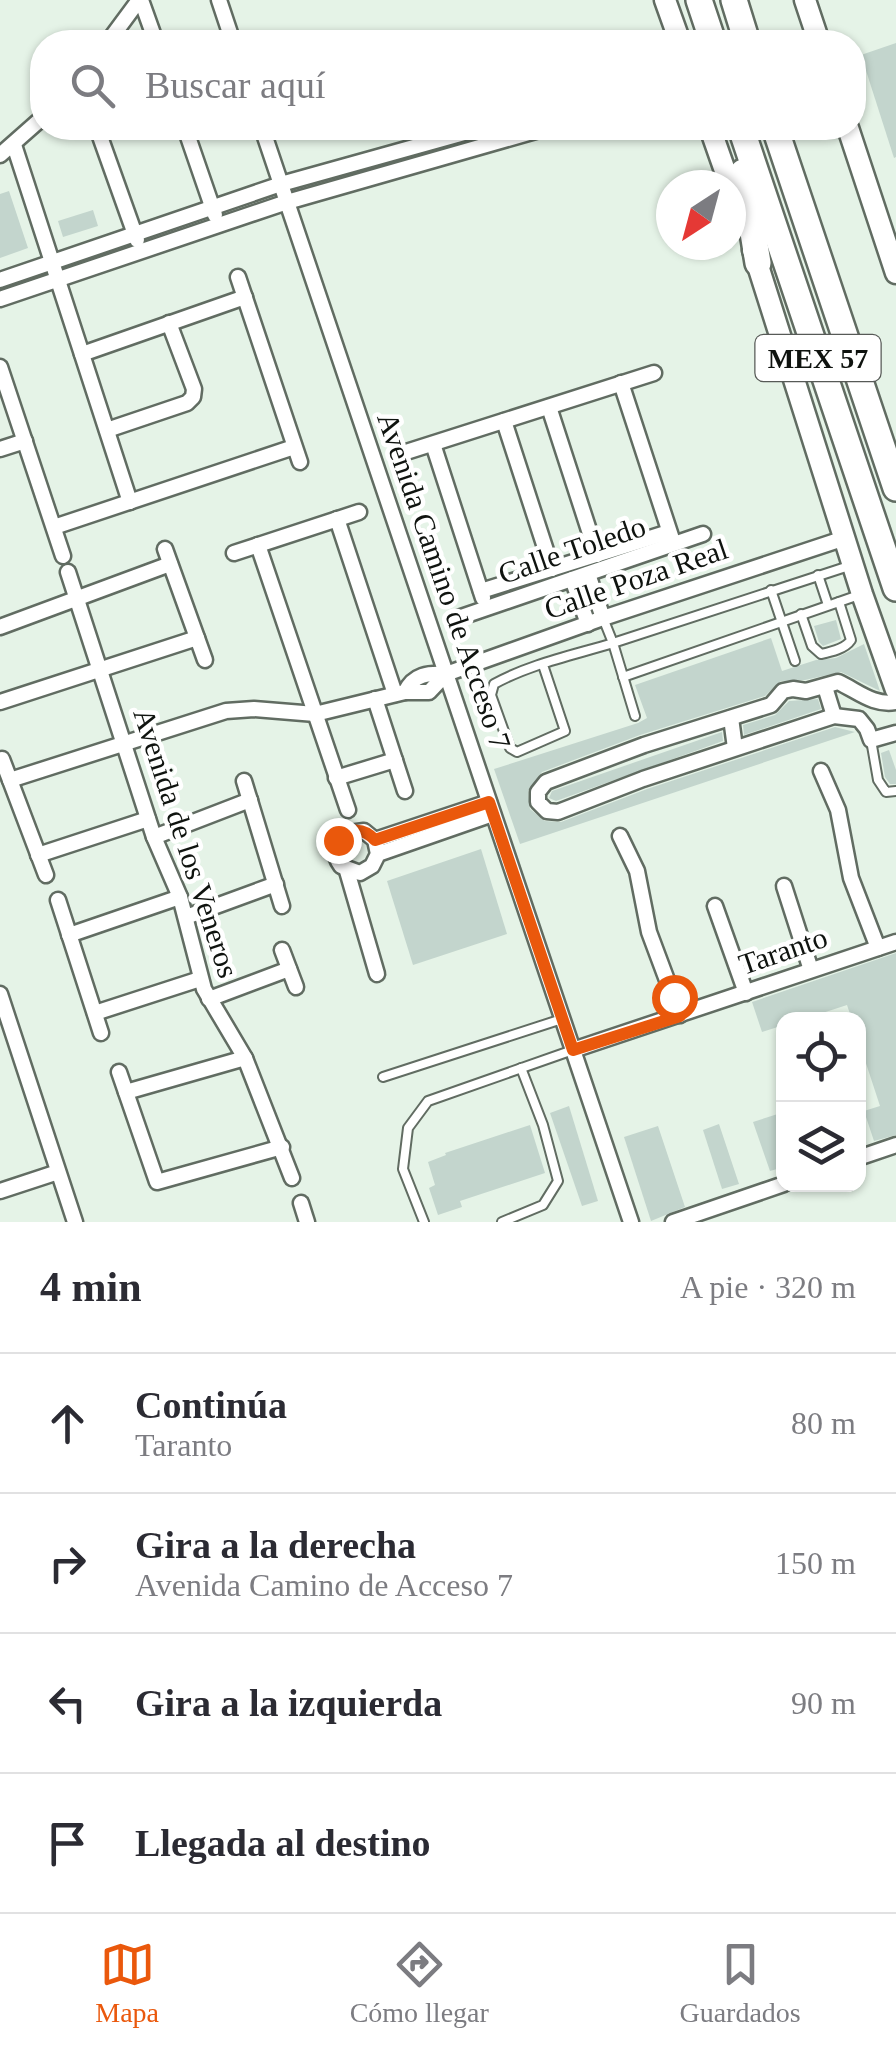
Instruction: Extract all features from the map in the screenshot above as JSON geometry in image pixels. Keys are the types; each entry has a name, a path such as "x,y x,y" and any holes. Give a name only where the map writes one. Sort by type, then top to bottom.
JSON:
{"highway":[{"path":"699,0 709,30"},
{"path":"734,0 744,30"},
{"path":"740,140 758,263"},
{"name":"MEX 57","path":"742,140 896,588"},
{"name":"MEX 57","path":"779,140 896,488"}],"main road":[{"path":"665,0 676,30"},
{"path":"805,0 815,30"},
{"path":"714,140 725,170"},
{"path":"852,140 896,273"},
{"path":"746,229 852,565 896,690"}],"street":[{"path":"117,30 140,0"},
{"path":"140,0 151,30"},
{"path":"219,0 229,30"},
{"path":"0,155 30,130"},
{"path":"100,140 141,251"},
{"path":"189,140 218,225"},
{"name":"Avenida Camino de Acceso 7","path":"266,140 630,1222"},
{"path":"0,280 281,184 439,140"},
{"path":"457,140 458,152"},
{"path":"0,299 287,202 499,140"},
{"path":"14,145 130,502"},
{"path":"383,156 387,173"},
{"path":"54,527 297,454 238,277"},
{"path":"82,354 245,298"},
{"path":"107,430 187,403 193,397 194,389 169,323"},
{"name":"Avenida de los Veneros","path":"0,367 154,837 180,897 200,979 244,1058 292,1178"},
{"path":"403,453 654,373"},
{"path":"621,384 671,538"},
{"path":"548,407 597,555"},
{"path":"504,421 552,569"},
{"path":"0,449 25,441"},
{"path":"432,444 486,608"},
{"path":"234,552 359,512"},
{"path":"337,519 400,693"},
{"name":"Calle Toledo","path":"481,592 597,555 703,534"},
{"name":"Calle Toledo","path":"458,618 588,574 671,538"},
{"name":"Calle Poza Real","path":"10,780 226,711 315,714 400,693 429,692 446,674 845,538"},
{"path":"258,544 348,810"},
{"path":"0,627 76,598 167,556 205,660"},
{"path":"588,574 604,618"},
{"path":"572,579 588,624"},
{"path":"0,702 197,638"},
{"path":"896,702 872,701 838,682 782,691 771,705 644,745 546,782 538,792 538,802 547,811 558,812 643,779 834,716 860,719 870,740 896,733"},
{"path":"825,687 834,716"},
{"path":"375,699 406,791"},
{"path":"731,718 735,748"},
{"path":"643,779 644,745"},
{"path":"2,759 46,875"},
{"path":"336,778 395,760"},
{"path":"822,771 838,810 851,878 878,948"},
{"path":"244,781 282,906"},
{"path":"154,837 250,800"},
{"path":"347,870 367,870 377,847 491,808"},
{"path":"38,855 148,818"},
{"path":"377,847 364,831 343,834 335,854 347,870 378,974"},
{"path":"620,836 637,870 649,932 680,1016"},
{"path":"186,917 276,884"},
{"path":"784,886 811,970"},
{"path":"69,935 180,897"},
{"path":"58,900 101,1032"},
{"path":"715,906 746,993"},
{"name":"Taranto","path":"573,1050 896,942"},
{"path":"282,950 296,988"},
{"path":"209,999 289,969"},
{"path":"94,1014 200,979"},
{"path":"0,994 75,1222"},
{"path":"126,1092 244,1058"},
{"path":"119,1072 157,1182 282,1147"},
{"path":"866,1155 896,1145"},
{"path":"0,1192 58,1172"},
{"path":"673,1222 776,1187"},
{"path":"301,1202 307,1222"}],"lane":[{"path":"543,665 565,730 517,752 510,748 491,695 494,684 510,675 852,565"},
{"path":"818,575 828,606"},
{"path":"772,590 796,661"},
{"path":"623,677 862,594"},
{"path":"801,614 814,650 826,653 851,640 839,602"},
{"path":"604,618 634,716"},
{"path":"870,740 878,780 886,792 896,791"},
{"path":"383,1077 562,1020"},
{"path":"424,1222 403,1169 408,1128 428,1102 573,1050"},
{"path":"502,1222 543,1205 558,1181 543,1125 521,1068"}],"building":[{"path":"896,43 894,158 866,71 866,53"},
{"path":"9,191 28,248 0,258 0,194"},
{"path":"93,210 98,226 63,237 58,221"},
{"path":"836,620 841,639 823,646 814,626"},
{"path":"771,638 782,671 836,658 864,644 880,691 841,672 781,681 765,696 640,735 542,772 528,791 530,809 545,821 561,822 647,789 835,727 855,732 520,844 494,769 638,723 647,718 635,685"},
{"path":"818,699 821,709 744,735 743,725 775,715 789,701"},
{"path":"722,732 723,741 556,801 549,798 552,791"},
{"path":"889,750 896,784 890,784 885,777 881,753"},
{"path":"481,849 507,934 413,965 387,881"},
{"path":"896,953 896,1135 874,1141 866,1117 866,1110 880,1106 866,1063 866,1012 849,1012 847,1005 826,1012 776,1012 776,1028 762,1032 752,1002"},
{"path":"569,1106 598,1201 582,1206 550,1113"},
{"path":"776,1115 776,1169 770,1171 753,1122"},
{"path":"719,1124 739,1184 722,1189 703,1130"},
{"path":"530,1125 545,1173 460,1201 462,1207 438,1215 429,1188 435,1185 428,1162"},
{"path":"658,1126 685,1207 651,1221 624,1137"}],"route":[{"path":"338,840 357,830 375,840 489,802 573,1050 680,1016 674,997"}]}
